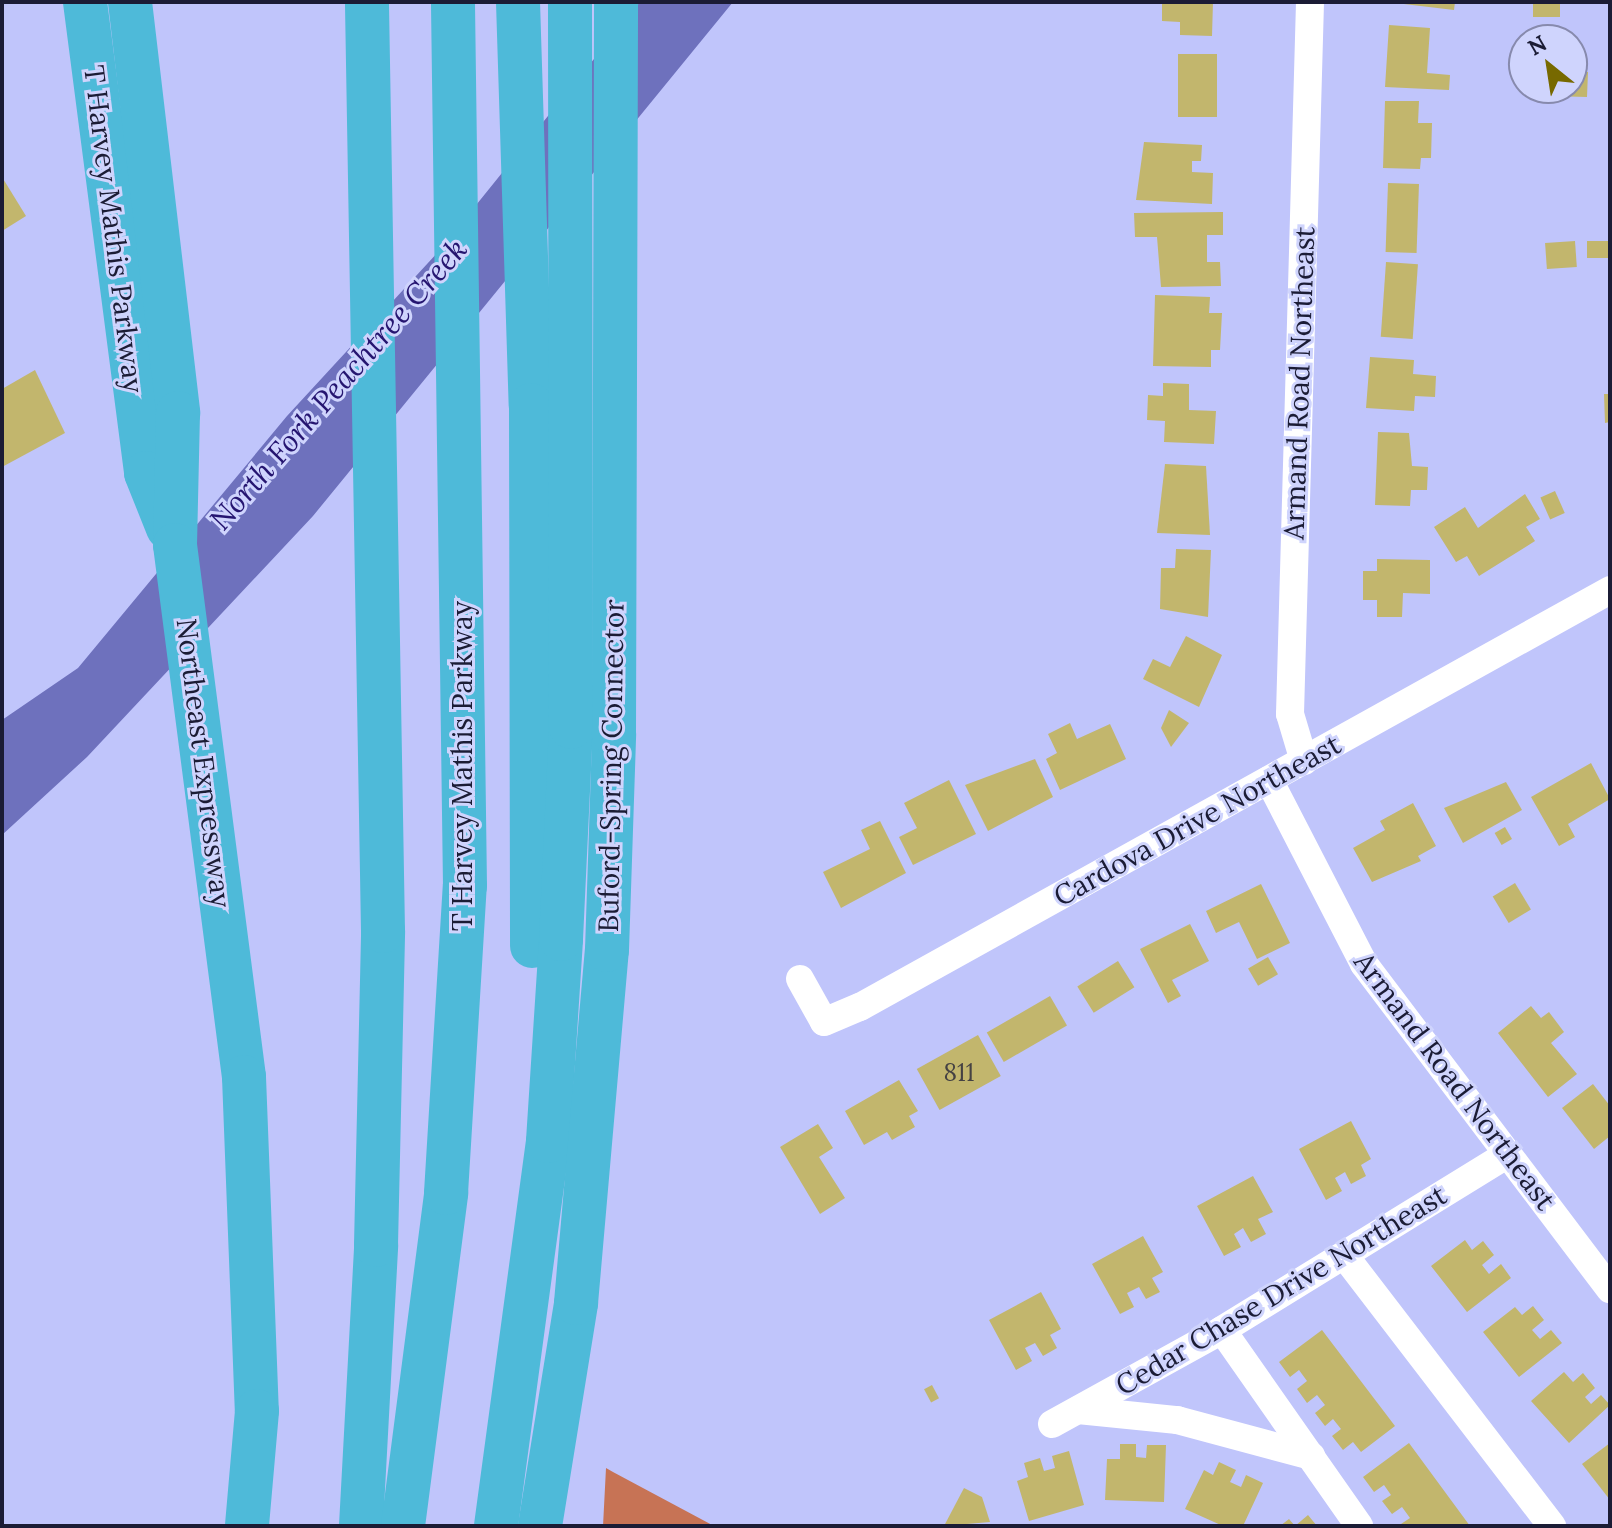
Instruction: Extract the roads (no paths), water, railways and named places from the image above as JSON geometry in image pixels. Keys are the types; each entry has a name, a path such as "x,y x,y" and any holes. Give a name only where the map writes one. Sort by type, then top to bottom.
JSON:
{"highway":[{"name":"T Harvey Mathis Parkway","path":"85,2 146,473 175,545"},
{"name":"Northeast Expressway","path":"130,2 178,413 175,545 244,1077 254,1234 257,1411 247,1526"},
{"path":"361,1526 383,946 380,547 367,2"},
{"name":"T Harvey Mathis Parkway","path":"403,1526 439,1253 457,1041 465,743 453,2"},
{"name":"Buford-Spring Connector","path":"496,1526 522,1352 548,1141 561,939 571,727 570,2"},
{"name":"Buford-Spring Connector","path":"540,1526 576,1303 607,950 616,309 616,2"},
{"path":"518,6 531,405 532,983 522,1352"}],"street":[{"name":"Armand Road Northeast","path":"1304,761 1290,714 1310,2"},
{"name":"Cardova Drive Northeast","path":"800,979 824,1022 1304,761 1610,590"},
{"name":"Armand Road Northeast","path":"1269,780 1364,964 1610,1289"},
{"name":"Cedar Chase Drive Northeast","path":"1052,1424 1222,1330 1508,1154"},
{"path":"1344,1255 1552,1526"},
{"path":"1222,1330 1359,1526"},
{"path":"1078,1410 1177,1420 1311,1456"}],"water":[{"name":"North Fork Peachtree Creek","path":"640,2 733,2 313,516 87,757 2,835 2,720 78,668 287,416 439,251"}]}
